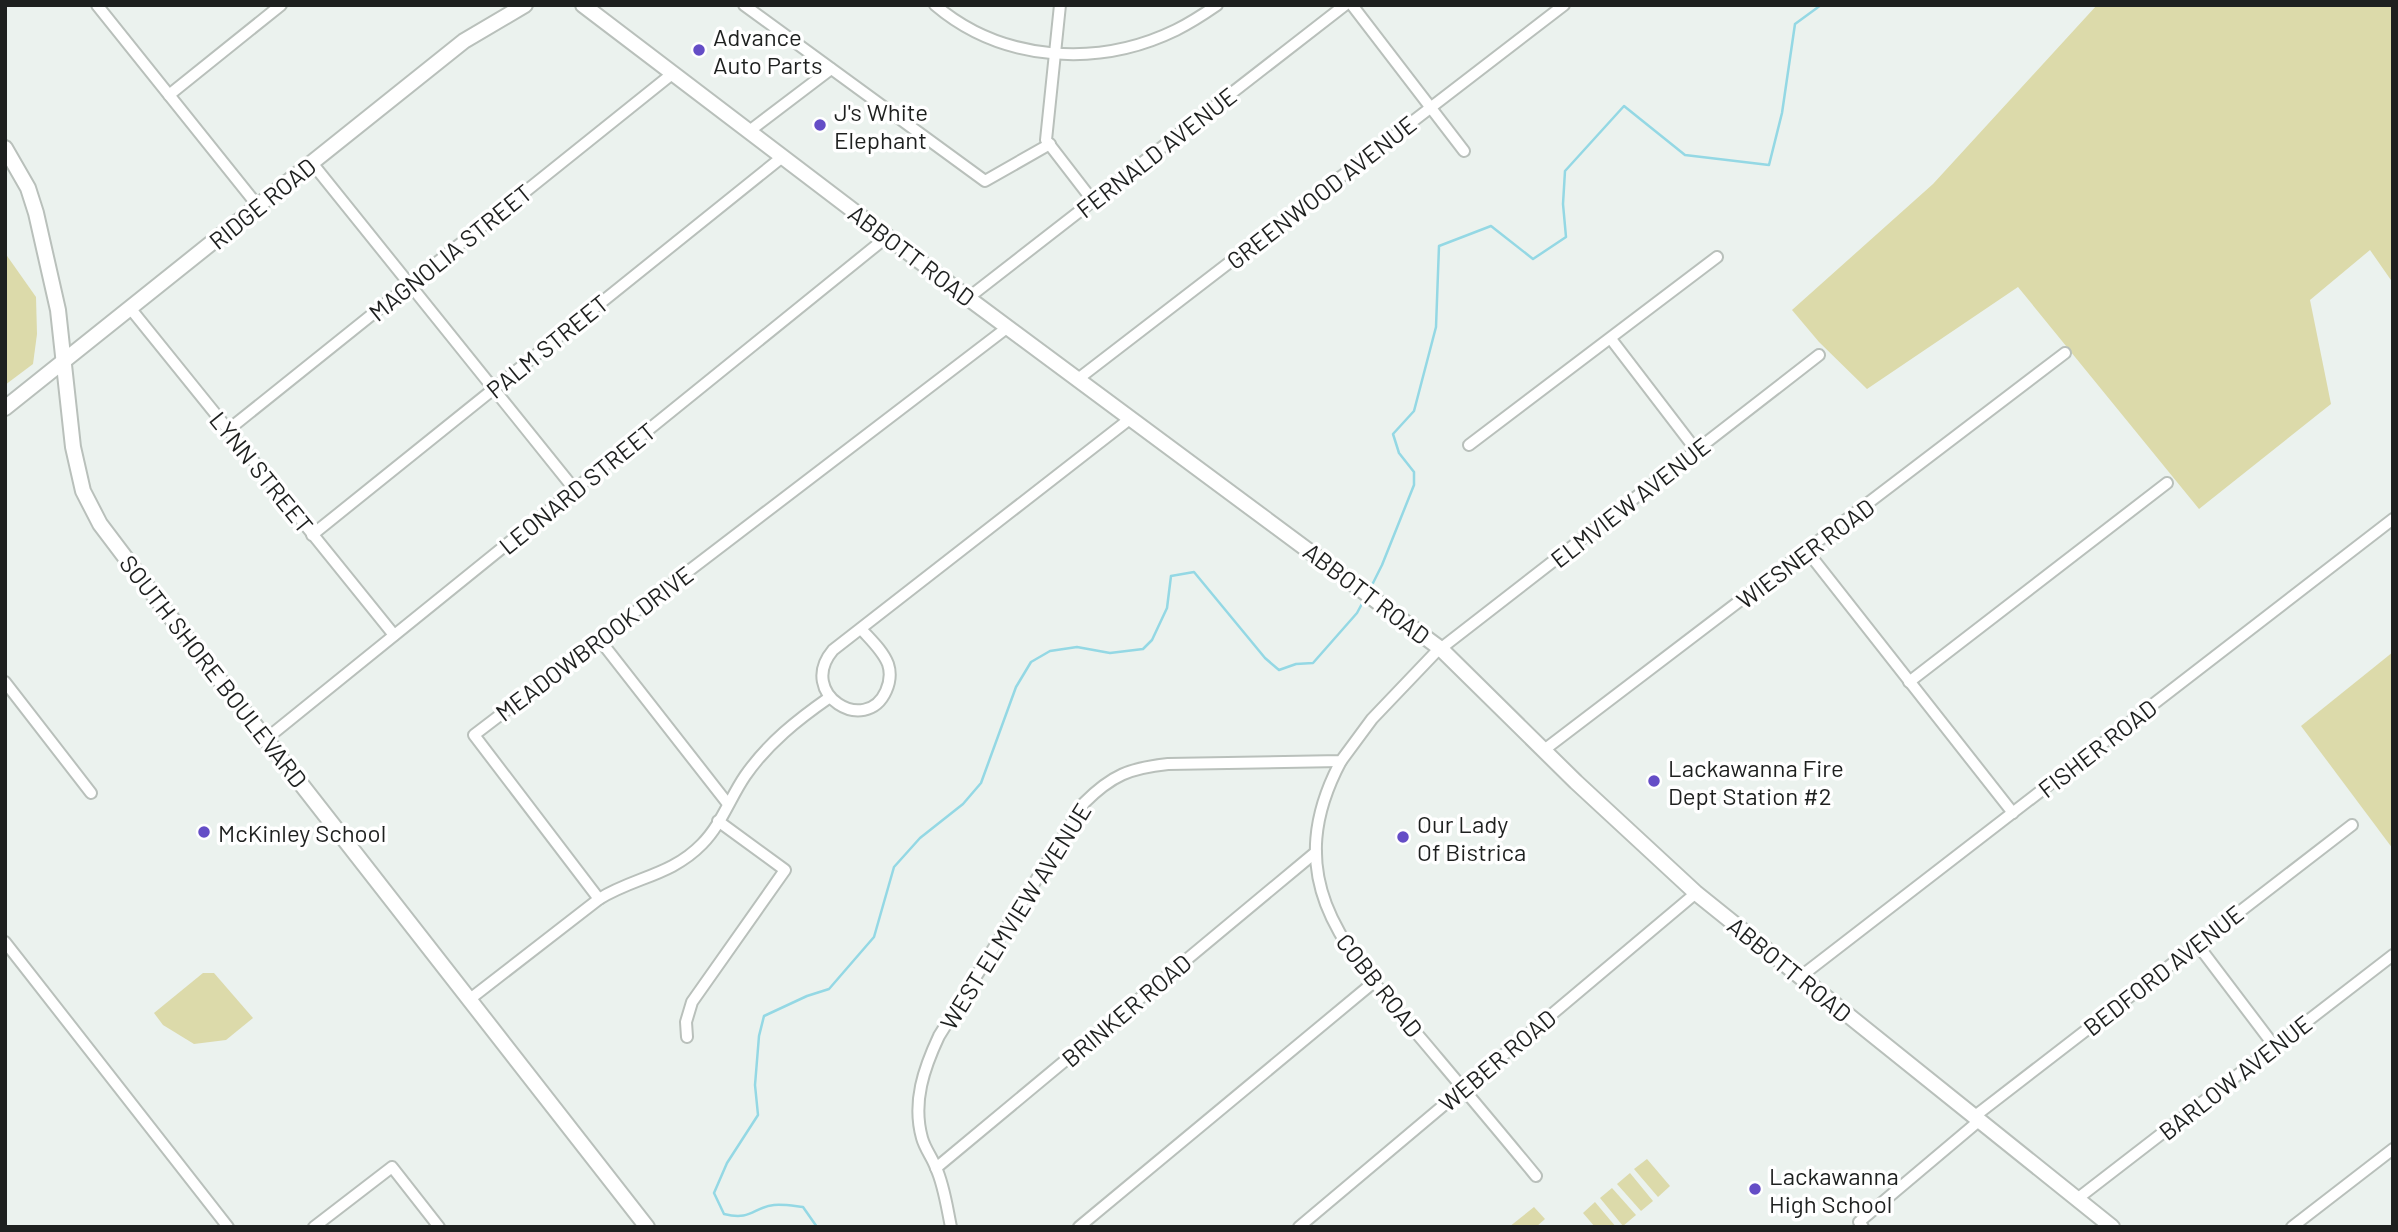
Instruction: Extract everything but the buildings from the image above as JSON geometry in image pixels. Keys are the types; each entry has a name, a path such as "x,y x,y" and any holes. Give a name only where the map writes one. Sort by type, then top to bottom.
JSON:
{"street":[{"path":"97,5 258,206"},
{"path":"169,95 281,5"},
{"name":"RIDGE ROAD","path":"5,408 464,41 525,5"},
{"name":"ABBOTT ROAD","path":"583,5 781,158 1441,649 1649,851 1696,893 2112,1227"},
{"path":"744,5 985,181 1050,144"},
{"path":"935,5 957,22 992,40 1022,49 1055,54 1090,54 1142,44 1178,30 1217,5"},
{"path":"1060,5 1046,140 1093,201"},
{"name":"FERNALD AVENUE","path":"968,298 1345,5"},
{"path":"1352,5 1464,151"},
{"name":"GREENWOOD AVENUE","path":"1078,379 1564,5"},
{"path":"748,132 828,67"},
{"name":"MAGNOLIA STREET","path":"228,430 672,74"},
{"name":"SOUTH SHORE BOULEVARD","path":"5,148 28,188 36,213 58,310 73,447 79,478 90,508 647,1227"},
{"name":"PALM STREET","path":"312,535 781,158"},
{"path":"312,163 575,490"},
{"name":"LEONARD STREET","path":"267,739 888,236"},
{"path":"1469,445 1717,257"},
{"name":"LYNN STREET","path":"130,308 394,635"},
{"name":"MEADOWBROOK DRIVE","path":"599,898 474,735 1008,327"},
{"path":"1611,339 1696,450"},
{"name":"WIESNER ROAD","path":"1544,750 2065,353"},
{"name":"ELMVIEW AVENUE","path":"1441,649 1819,355"},
{"path":"862,630 888,664 889,682 885,694 872,706 853,710 842,707 826,692 822,675 828,656 1131,418"},
{"path":"1909,681 2166,483"},
{"name":"FISHER ROAD","path":"1800,976 2393,519"},
{"path":"1807,551 2013,813"},
{"path":"599,639 728,804"},
{"path":"1340,761 1372,719 1441,649"},
{"path":"5,682 91,793"},
{"path":"470,999 599,898 675,865 702,844 744,777 777,737 830,696"},
{"name":"COBB ROAD","path":"1340,761 1321,809 1316,852 1320,886 1335,928 1374,982 1536,1176"},
{"name":"WEST ELMVIEW AVENUE","path":"951,1227 936,1168 927,1151 919,1125 920,1091 927,1060 939,1036 1084,803 1114,777 1141,767 1168,764 1340,761"},
{"path":"687,1037 686,1022 692,1002 785,870 718,821"},
{"name":"BEDFORD AVENUE","path":"1861,1224 1977,1118 2352,825"},
{"name":"BRINKER ROAD","path":"936,1168 1316,852"},
{"name":"WEBER ROAD","path":"1299,1227 1696,893"},
{"path":"5,942 228,1227"},
{"path":"2197,944 2275,1048"},
{"name":"BARLOW AVENUE","path":"2077,1199 2393,955"},
{"path":"1079,1227 1374,982"},
{"path":"2292,1227 2393,1149"},
{"path":"314,1227 392,1167 439,1227"}],"shaded area":[{"path":"2097,5 2393,5 2393,283 2370,250 2310,300 2331,404 2199,509 2018,287 1867,389 1819,342 1792,310 1933,184"},
{"path":"5,253 36,297 37,334 33,364 5,385"},
{"path":"2393,652 2393,849 2301,726"},
{"path":"203,973 214,973 253,1018 226,1040 194,1044 163,1025 154,1013"},
{"path":"1647,1159 1670,1186 1658,1197 1634,1169"},
{"path":"1630,1173 1653,1201 1641,1211 1617,1184"},
{"path":"1612,1188 1636,1215 1623,1226 1600,1198"},
{"path":"1595,1202 1616,1227 1595,1227 1583,1213"},
{"path":"1534,1207 1545,1219 1536,1227 1509,1227"}],"waterway":[{"path":"1369,591 1414,485 1414,472 1399,453 1393,434 1414,411 1436,327 1439,246 1491,226 1533,259 1566,237 1563,204 1565,171 1624,106 1685,155 1769,165 1782,113 1795,24 1821,5"},
{"path":"817,1227 803,1207 774,1205 747,1215 724,1214 714,1193 727,1163 758,1115 755,1085 759,1036 764,1016 829,989 874,937 894,867 920,838 963,804 981,783 1016,687 1031,662 1050,651 1077,647 1110,653 1143,649 1152,640 1167,608 1171,576 1194,572 1265,658 1279,670 1296,664 1313,663 1357,613 1364,600"}],"place":[{"name":"Advance Auto Parts","path":"699,50"},
{"name":"J's White Elephant","path":"820,125"},
{"name":"Lackawanna Fire Dept Station #2","path":"1654,781"},
{"name":"McKinley School","path":"204,832"},
{"name":"Our Lady Of Bistrica","path":"1403,837"},
{"name":"Lackawanna High School","path":"1755,1189"}]}
